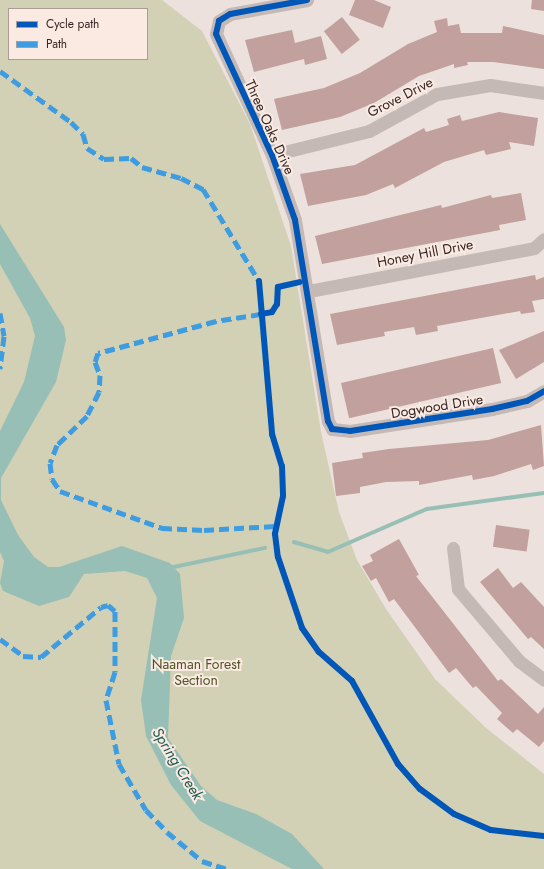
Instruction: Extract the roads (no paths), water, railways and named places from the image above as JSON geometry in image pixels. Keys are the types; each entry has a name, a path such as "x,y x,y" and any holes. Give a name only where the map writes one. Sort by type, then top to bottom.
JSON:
{"street":[{"name":"Three Oaks Drive","path":"307,0 230,14 216,27 216,34 272,155 296,220 309,291 328,421 332,429"},
{"name":"Grove Drive","path":"272,155 369,131 437,94 490,85 544,92"},
{"name":"Honey Hill Drive","path":"309,291 534,248 544,239"},
{"name":"Dogwood Drive","path":"332,429 350,432 492,409 527,401 544,391"},
{"path":"453,548 458,589 509,650 544,680"}],"water":[{"name":"Spring Creek","path":"0,224 64,327 66,340 56,382 1,478 1,500 18,535 34,557 48,567 59,567 122,546 170,563 180,574 184,618 171,656 168,738 201,786 217,800 256,814 292,834 324,869 292,869 200,821 171,785 146,736 141,700 157,598 147,578 125,571 84,574 69,597 39,606 3,591 0,583 4,561 0,552 0,431 24,382 35,336 30,318 0,264"}],"waterway":[{"path":"294,542 328,552 427,509 544,493"},
{"path":"169,568 265,548"}],"park label":[{"name":"Naaman Forest Section","path":"196,672"}]}
